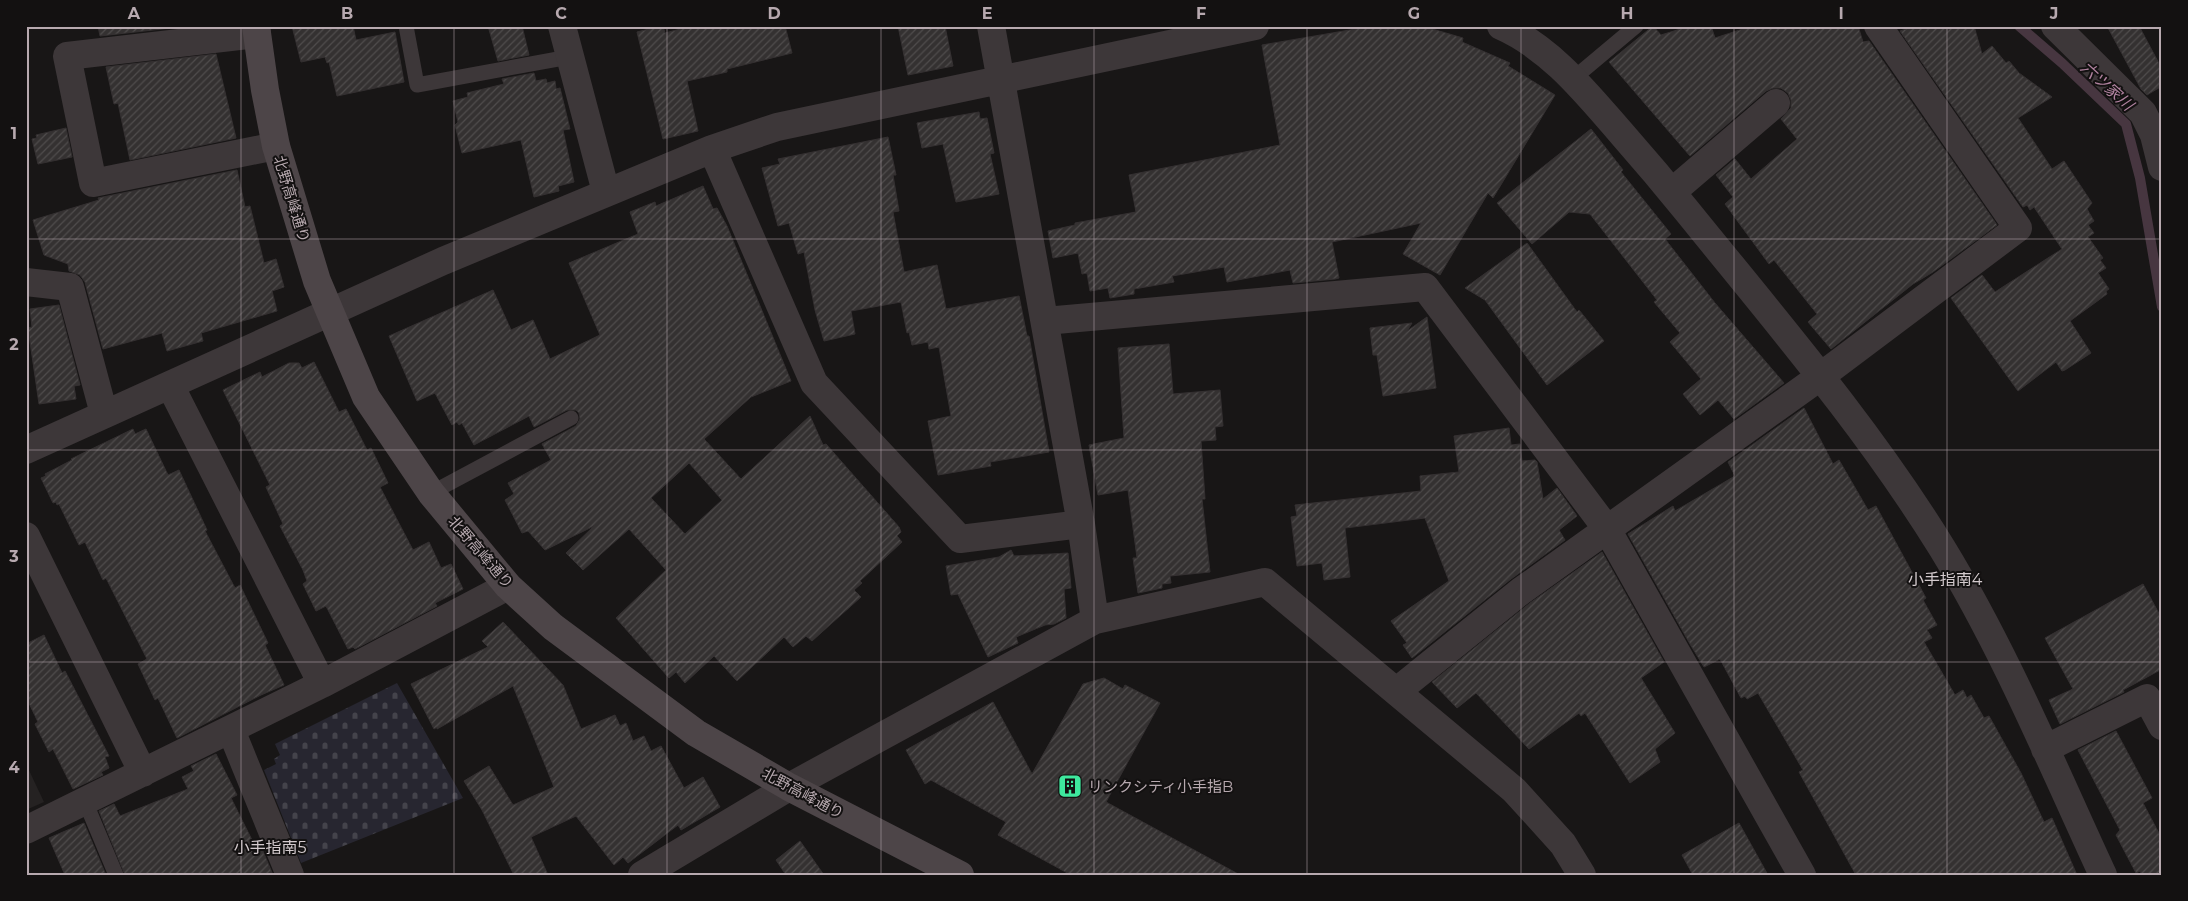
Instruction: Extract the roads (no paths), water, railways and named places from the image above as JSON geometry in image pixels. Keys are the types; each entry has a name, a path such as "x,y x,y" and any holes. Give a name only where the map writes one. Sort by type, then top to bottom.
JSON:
{"street":[{"path":"562,26 606,192"},
{"path":"990,26 1045,320 1081,524 1095,620"},
{"path":"26,450 443,262 606,192 712,150 777,127 1256,26"},
{"path":"1501,26 1517,33 1574,78 1672,192 1821,376 1900,485 1942,548 1995,643 2103,875"},
{"path":"1397,691 1521,591 1821,376 2018,228 1878,26"},
{"path":"2055,26 2143,113 2158,133 2162,167"},
{"path":"257,30 67,56 93,183 276,146"},
{"name":"北野高峰通り","path":"257,30 265,90 276,146 317,281 366,397 431,494 508,586 553,627 696,733 790,787 960,875"},
{"path":"1672,192 1776,103"},
{"path":"712,150 814,384 960,539 1081,524"},
{"path":"26,282 70,287 104,414"},
{"path":"1045,320 1426,287 1607,529 1802,875"},
{"path":"170,385 322,684"},
{"path":"26,536 144,773"},
{"path":"642,875 790,787 1095,620 1265,582 1514,790 1563,844 1582,875"},
{"path":"26,830 322,684 508,586"},
{"path":"2044,748 2147,698 2162,726"},
{"path":"231,730 290,875"}],"lane":[{"path":"406,26 417,85 569,57"},
{"path":"1574,78 1636,26"},
{"path":"431,494 572,418"},
{"path":"85,801 116,875"}],"waterway":[{"name":"六ツ家川","path":"2019,26 2062,63 2126,124 2140,178 2162,307"}],"place":[{"name":"リンクシティ小手指B","path":"1070,786"}],"district":[{"name":"小手指南4","path":"1945,579"},
{"name":"小手指南5","path":"270,847"}]}
